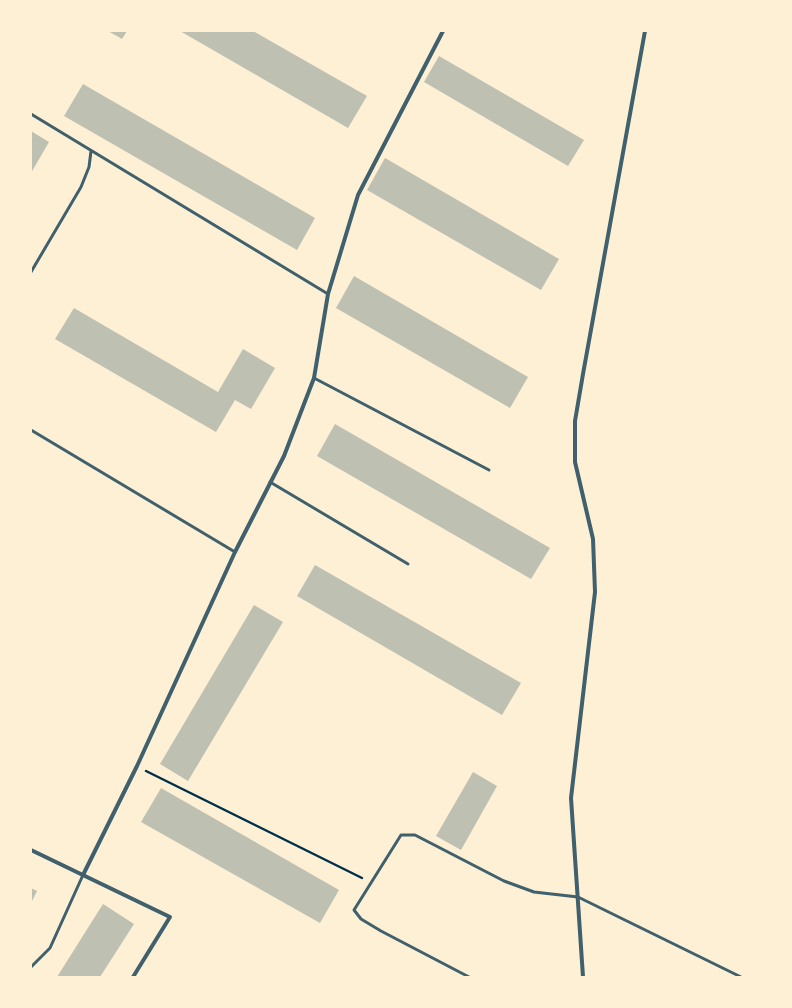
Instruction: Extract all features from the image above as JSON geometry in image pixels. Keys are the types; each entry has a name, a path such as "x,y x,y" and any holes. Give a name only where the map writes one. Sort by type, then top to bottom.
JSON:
{"street":[{"path":"83,875 137,766 235,552 284,456 314,378 328,294 358,195 443,31"},
{"path":"583,977 571,798 595,592 593,539 575,462 575,421 582,374 645,31"},
{"path":"31,850 170,917 133,977"}],"lane":[{"path":"31,114 328,294"},
{"path":"31,272 81,186 89,167 91,151"},
{"path":"314,378 489,470"},
{"path":"31,430 235,552"},
{"path":"270,482 408,564"},
{"path":"468,977 381,931 361,919 354,910 400,835 415,835 504,881 534,892 578,897 741,977"},
{"path":"31,966 50,948 83,875"}],"path":[{"path":"137,766 370,883"}],"building":[{"path":"108,31 127,31 122,39"},
{"path":"180,31 253,31 367,96 348,128"},
{"path":"439,56 584,140 568,166 424,82"},
{"path":"83,84 315,218 297,250 64,116"},
{"path":"31,131 49,142 31,173"},
{"path":"385,158 559,259 541,290 367,190"},
{"path":"354,276 528,377 510,408 336,308"},
{"path":"74,308 218,392 243,349 275,368 251,409 235,400 216,432 55,339"},
{"path":"335,424 550,548 531,579 317,456"},
{"path":"315,565 521,683 502,715 297,596"},
{"path":"254,605 283,622 188,781 160,764"},
{"path":"473,772 497,786 461,850 436,836"},
{"path":"161,788 339,890 320,923 141,822"},
{"path":"31,888 37,891 31,903"},
{"path":"103,904 134,924 100,977 57,977"}]}
